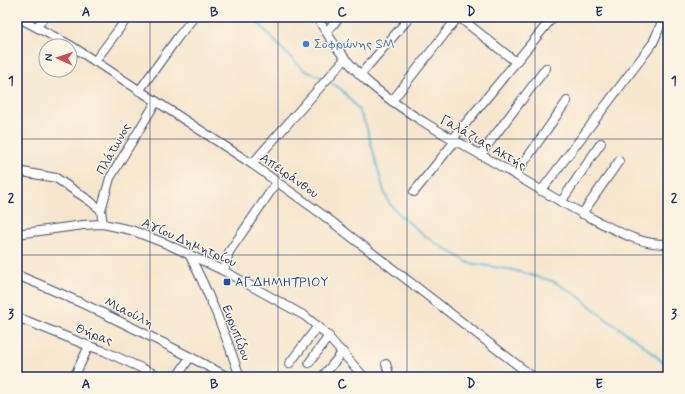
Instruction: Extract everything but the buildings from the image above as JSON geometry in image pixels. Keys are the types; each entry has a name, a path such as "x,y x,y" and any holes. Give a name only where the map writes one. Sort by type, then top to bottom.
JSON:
{"street":[{"name":"Απειράνθου","path":"17,17 70,45 252,164 323,215 532,377"},
{"path":"37,27 44,17"},
{"path":"95,61 128,17"},
{"path":"139,90 194,17"},
{"name":"Γαλάζιας Ακτής","path":"317,17 345,59 360,75 392,101 454,141 582,214 618,232 642,241 668,244"},
{"path":"326,32 340,17"},
{"path":"360,75 410,17"},
{"path":"392,101 459,17 516,62"},
{"path":"414,192 553,17"},
{"path":"541,191 650,48 664,17"},
{"path":"252,164 345,59"},
{"path":"480,155 546,68"},
{"path":"515,175 567,101"},
{"name":"Πλάτωνος","path":"101,210 110,178 156,102"},
{"path":"561,202 601,143"},
{"path":"582,214 619,161"},
{"path":"17,171 56,178 101,210 103,224"},
{"path":"224,271 229,252 277,182"},
{"name":"Αγίου Δημητρίου","path":"17,234 103,224 131,230 167,244 224,271 304,316 329,336 362,376"},
{"name":"Ευρυπίδου","path":"189,254 202,277 228,340 240,377"},
{"name":"Μιαούλη","path":"17,276 53,290 228,377"},
{"name":"Θήρας","path":"17,317 104,351 161,377"},
{"path":"289,364 318,326"},
{"path":"309,363 329,336"},
{"path":"74,377 89,346"},
{"path":"322,377 343,352"},
{"path":"177,377 190,357"},
{"path":"385,377 389,374 386,364"}],"waterway":[{"path":"253,17 283,50 304,70 323,78"},
{"path":"331,83 341,89 358,109 366,125 384,191 389,203 401,216 429,239 469,263 513,270 552,281 560,285 578,296 606,319 642,344 667,366"}],"place":[{"name":"Σοφρώνης SM","path":"306,44"},
{"name":"ΑΓ.ΔΗΜΗΤΡΙΟΥ","path":"227,282"}]}
